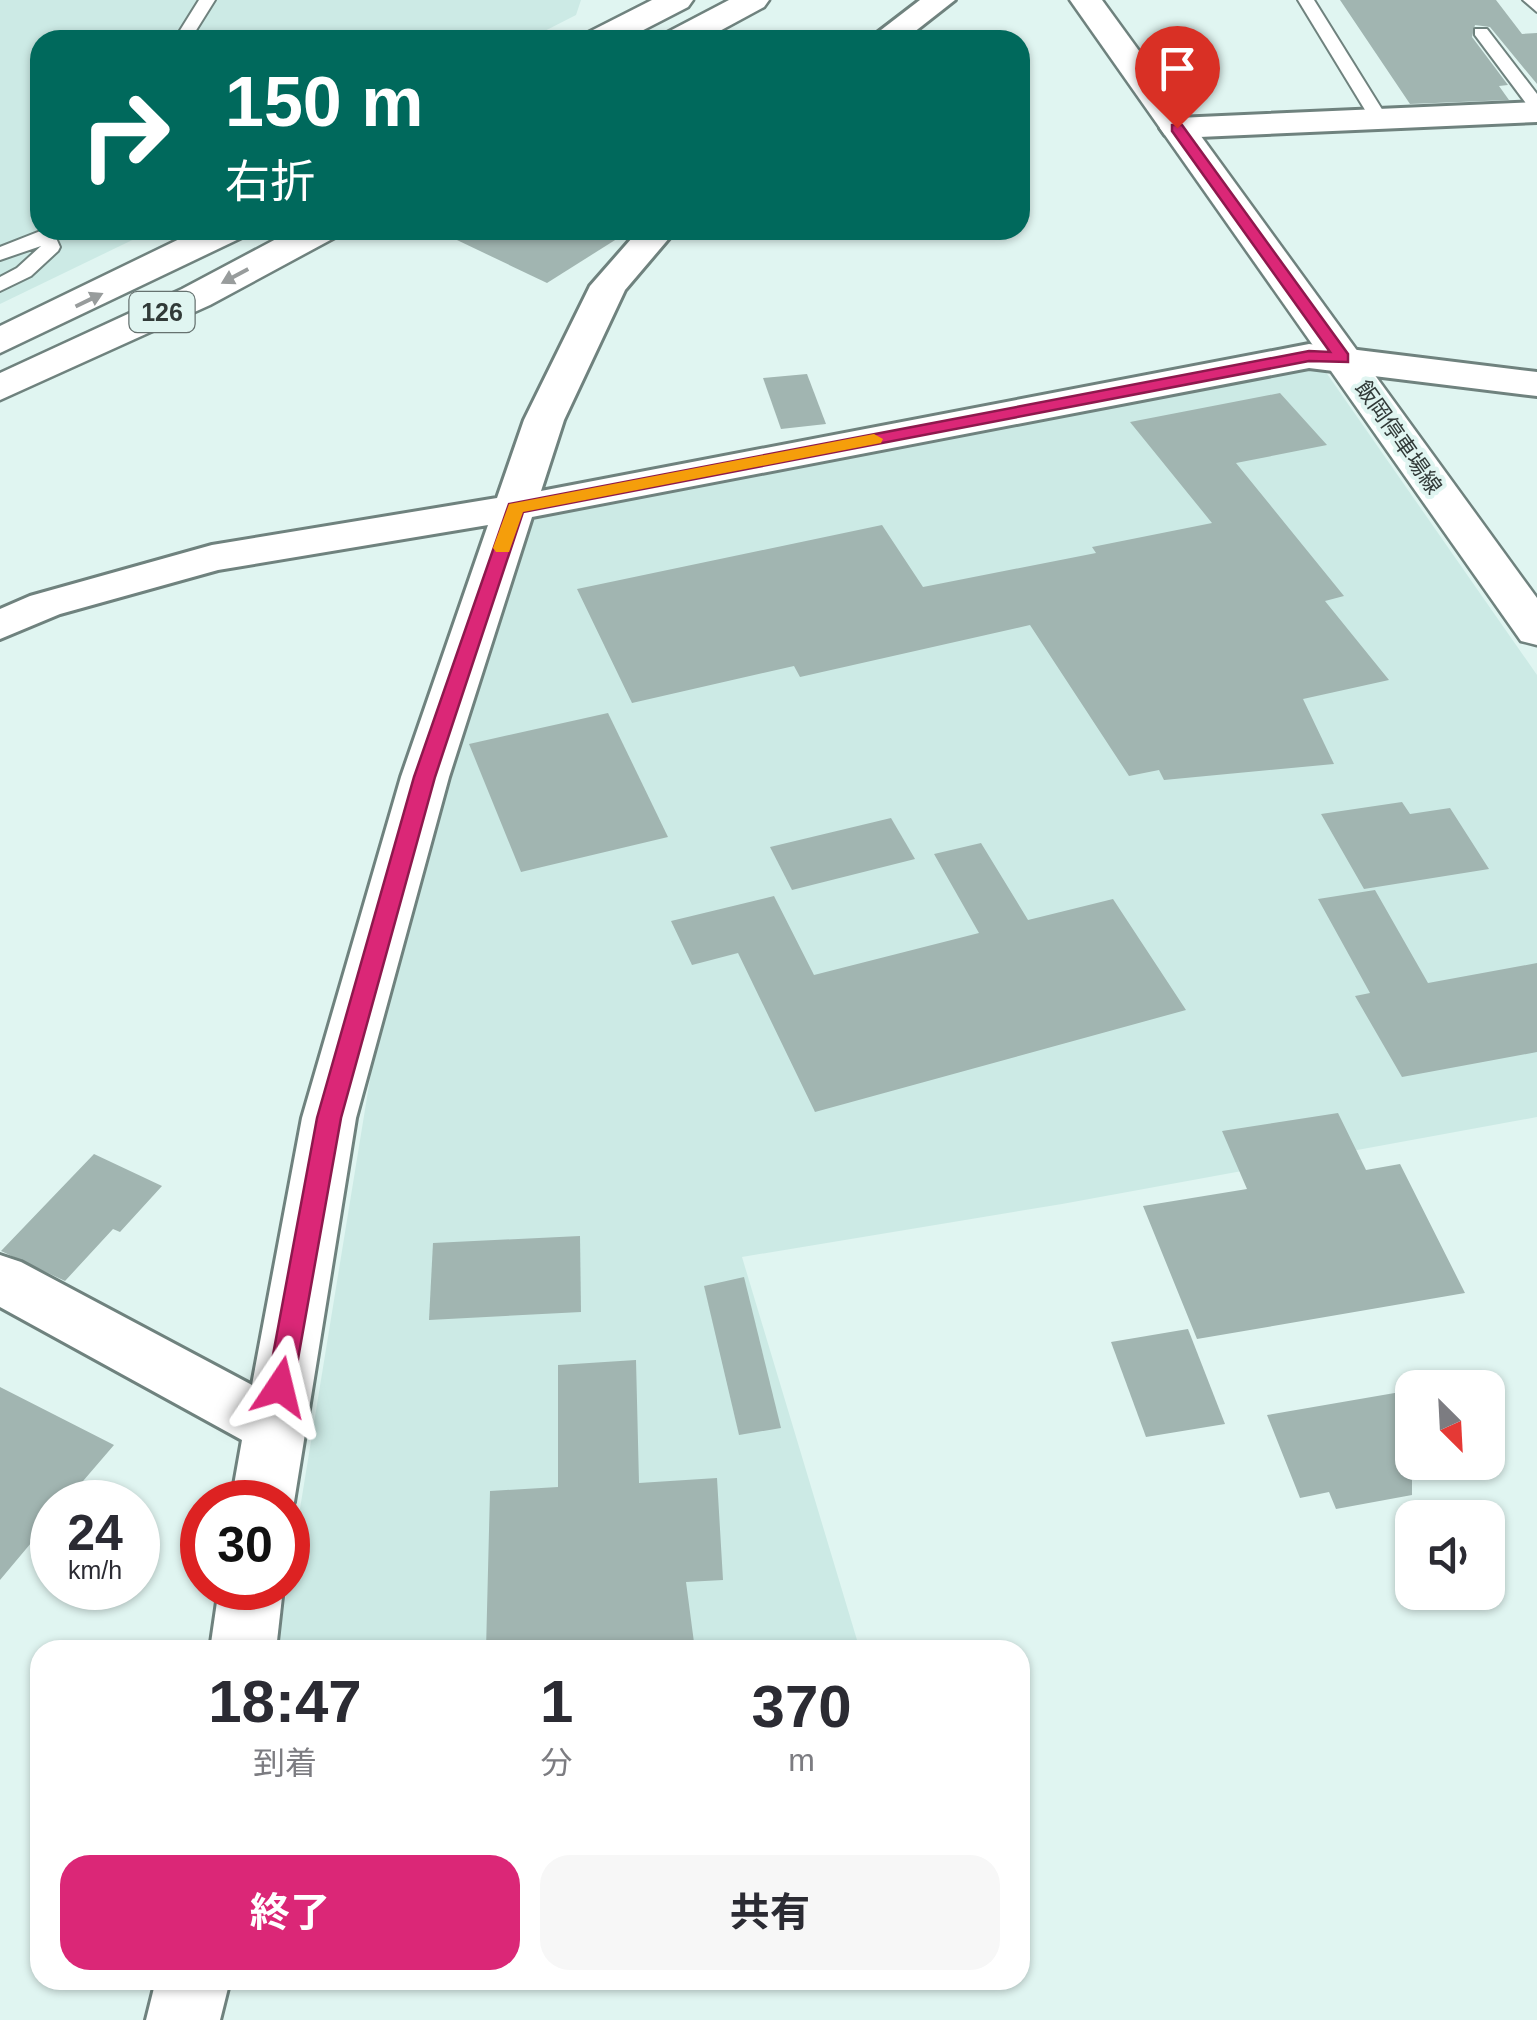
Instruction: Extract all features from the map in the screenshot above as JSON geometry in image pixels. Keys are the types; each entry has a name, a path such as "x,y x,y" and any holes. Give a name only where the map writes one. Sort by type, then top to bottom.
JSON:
{"main road":[{"path":"618,30 677,0"},
{"path":"697,30 753,0"},
{"name":"飯岡停車場線","path":"1086,0 1537,631"},
{"name":"126","path":"0,340 207,240"},
{"name":"126","path":"0,388 196,297 302,240"}],"street":[{"path":"898,30 940,0"},
{"path":"1177,128 1537,109"},
{"path":"265,1480 329,1118 425,777 544,420 608,286 649,240"},
{"path":"0,626 45,605 212,558 516,508 1309,356 1537,384"},
{"path":"0,1280 273,1426"},
{"path":"244,1640 248,1610"},
{"path":"183,2020 190,1990"}],"lane":[{"path":"188,30 206,0"},
{"path":"1306,0 1379,119"},
{"path":"1531,0 1537,7"},
{"path":"1481,32 1537,109"},
{"path":"0,238 30,236"},
{"path":"0,254 35,240"},
{"path":"0,284 24,272 50,247 49,240"}],"shaded area":[{"path":"0,0 581,0 576,15 547,30 30,30 30,240 132,240 0,304"},
{"path":"1323,368 1537,675 1537,1117 1062,1204 742,1257 857,1640 279,1640 284,1610 310,1610 310,1480 305,1480 391,950 530,517 1271,373"}],"building":[{"path":"1340,0 1496,0 1522,34 1537,33 1537,84 1490,27 1475,25 1472,37 1508,85 1499,86 1509,100 1410,104"},
{"path":"457,240 615,240 547,283"},
{"path":"807,374 826,424 781,429 763,378"},
{"path":"1280,393 1327,445 1236,463 1344,596 1325,601 1389,680 1303,699 1334,764 1164,780 1159,770 1129,776 1030,625 800,677 794,666 632,703 577,589 882,525 923,587 1096,553 1092,547 1212,523 1130,422"},
{"path":"608,713 668,837 521,872 469,744"},
{"path":"1402,802 1410,814 1450,808 1489,869 1364,889 1321,814"},
{"path":"891,818 915,859 792,890 770,847"},
{"path":"981,843 1028,920 1113,899 1186,1010 815,1112 738,953 692,965 671,921 774,896 814,975 979,933 934,854"},
{"path":"1375,890 1428,983 1537,963 1537,1052 1402,1077 1355,996 1370,993 1318,899"},
{"path":"1338,1113 1366,1170 1400,1164 1465,1293 1197,1339 1143,1206 1247,1189 1222,1131"},
{"path":"94,1154 162,1186 120,1232 113,1229 65,1281 1,1251"},
{"path":"580,1236 581,1312 429,1320 433,1243"},
{"path":"744,1277 781,1428 739,1435 704,1286"},
{"path":"1188,1329 1225,1424 1146,1437 1111,1342"},
{"path":"636,1360 639,1483 717,1478 723,1580 686,1582 694,1640 486,1640 490,1491 558,1487 558,1365"},
{"path":"0,1387 114,1445 84,1480 30,1480 30,1544 0,1580"},
{"path":"1395,1393 1395,1480 1412,1480 1412,1495 1336,1509 1329,1492 1300,1498 1267,1415"}],"slow traffic":[{"path":"502,548 516,508 874,439"}],"route":[{"path":"280,1387 329,1118 425,777 516,508 1309,356 1342,358 1177,128"}]}
